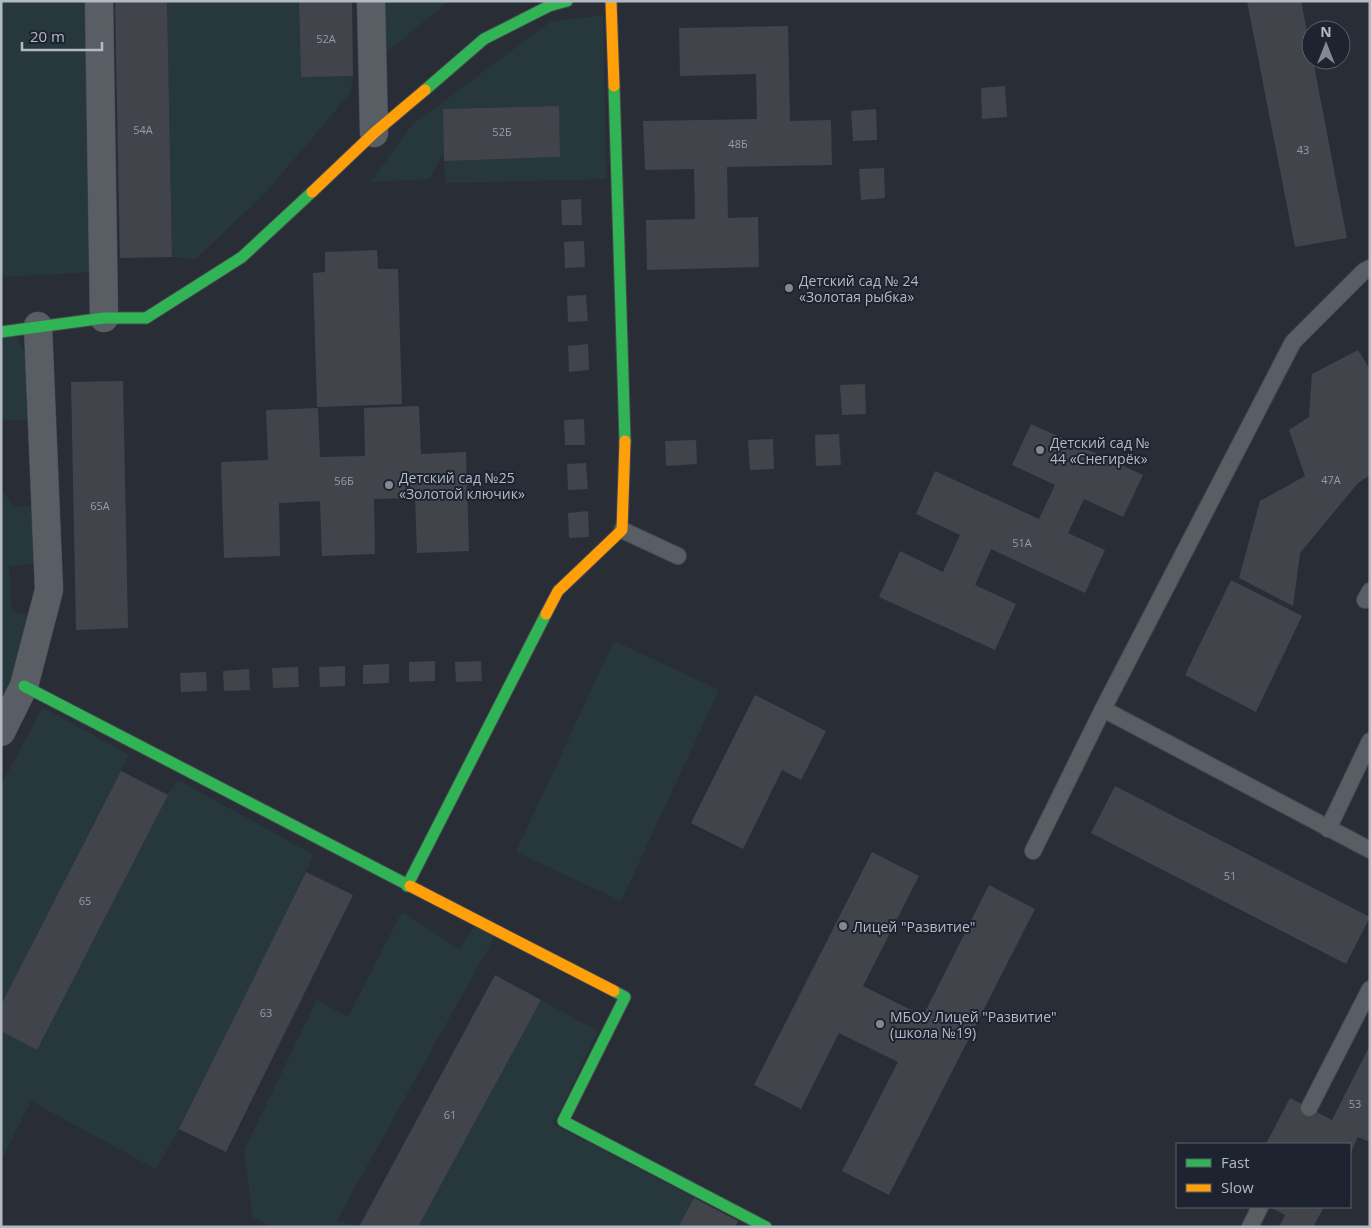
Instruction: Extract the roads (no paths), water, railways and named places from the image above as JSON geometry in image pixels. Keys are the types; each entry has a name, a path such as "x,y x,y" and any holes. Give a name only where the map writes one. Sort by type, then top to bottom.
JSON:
{"street":[{"path":"99,1 104,318"},
{"path":"371,1 374,133"},
{"path":"407,886 558,591 622,530 625,425 611,1"},
{"path":"1,332 104,318 146,318 242,257 374,133 484,39 555,3"},
{"path":"1,732 24,686 49,590 38,326"},
{"path":"24,686 407,886 625,997 563,1121 766,1227"}],"lane":[{"path":"1033,852 1103,709 1293,342 1368,274"},
{"path":"622,530 678,556"},
{"path":"1103,709 1370,850"},
{"path":"1328,829 1370,741"},
{"path":"1309,1108 1370,989"},
{"path":"1250,1227 1260,1208"}],"place":[{"name":"Детский сад № 24 «Золотая рыбка»","path":"789,288"},
{"name":"Детский сад № 44 «Снегирёк»","path":"1040,450"},
{"name":"Детский сад №25 «Золотой ключик»","path":"389,485"},
{"name":"Лицей \"Развитие\"","path":"843,926"},
{"name":"МБОУ Лицей \"Развитие\" (школа №19)","path":"880,1024"}]}
